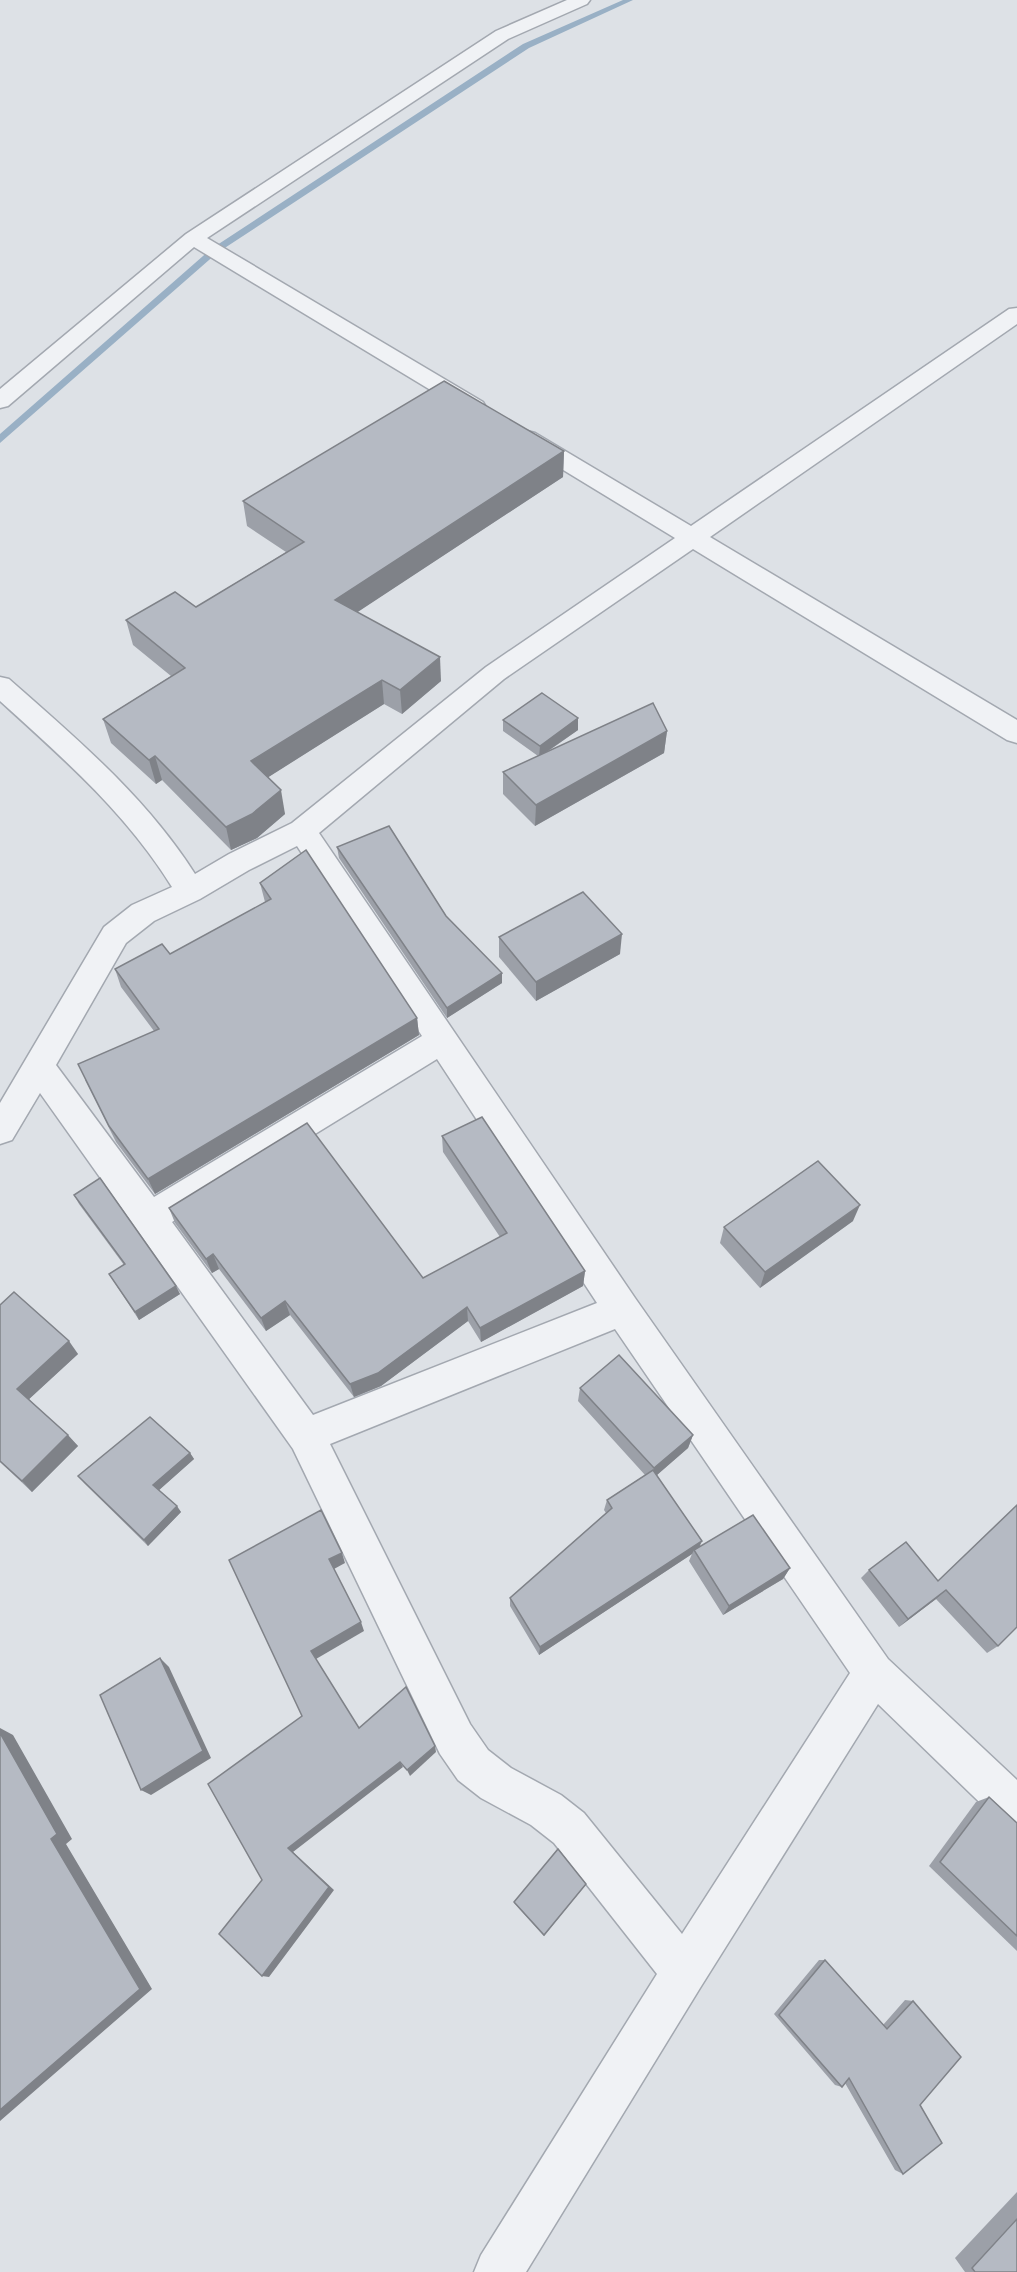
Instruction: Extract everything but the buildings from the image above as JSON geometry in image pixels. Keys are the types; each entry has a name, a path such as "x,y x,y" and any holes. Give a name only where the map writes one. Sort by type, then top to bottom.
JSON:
{"street":[{"path":"0,401 193,238 502,35 581,0"},
{"path":"193,238 488,415"},
{"path":"0,1130 115,935 143,913 190,891 239,862 302,831 495,673 1017,314"},
{"path":"509,428 1017,733"},
{"path":"0,686 95,771 163,848 190,891"},
{"path":"302,831 622,1310 873,1673 1017,1809"},
{"path":"149,1218 442,1040"},
{"path":"39,1066 306,1436 455,1739 473,1765 496,1783 546,1810 569,1828 684,1972"},
{"path":"306,1436 622,1310"},
{"path":"498,2272 873,1673"}],"waterway":[{"path":"0,440 214,251 526,46 629,0"}]}
